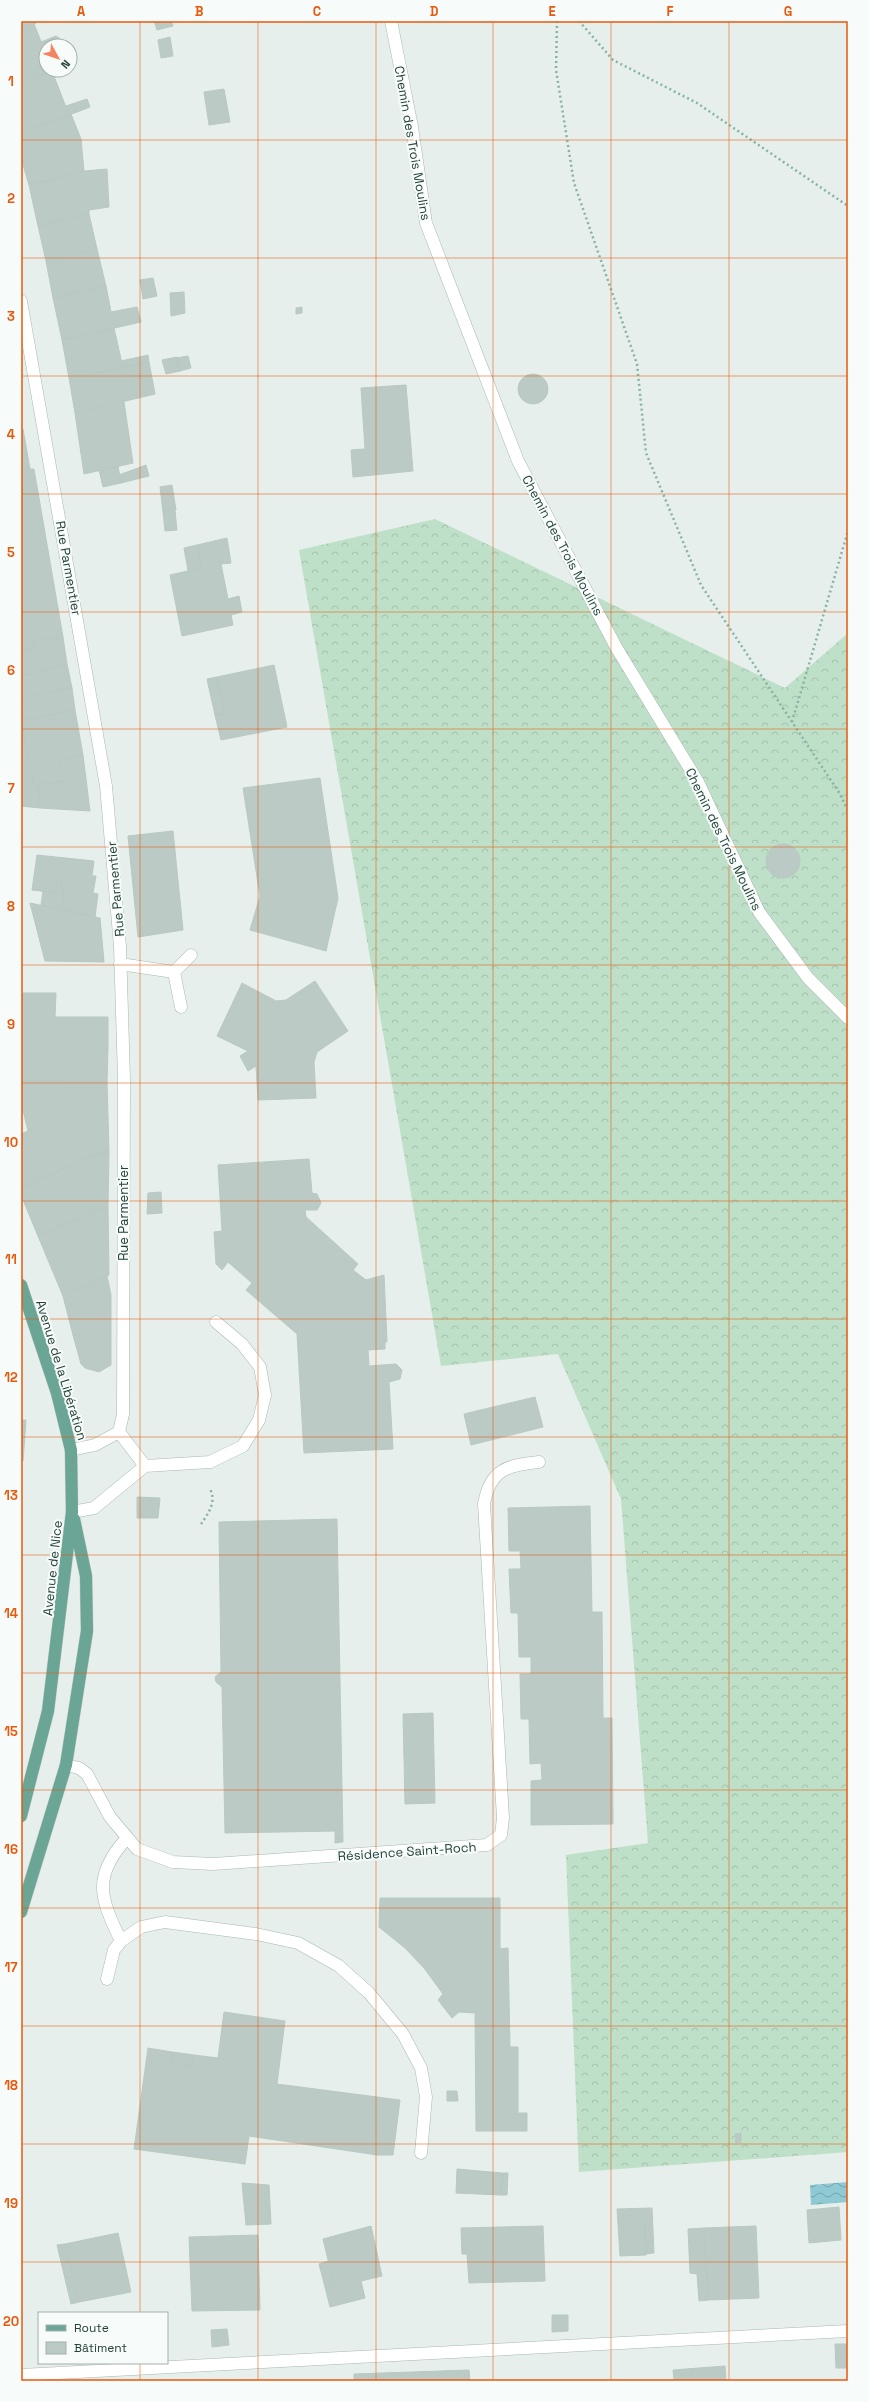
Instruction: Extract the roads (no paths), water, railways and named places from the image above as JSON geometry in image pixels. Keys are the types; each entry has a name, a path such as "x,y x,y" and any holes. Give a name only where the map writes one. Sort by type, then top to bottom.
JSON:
{"main road":[{"name":"Avenue de la Libération","path":"21,1285 57,1393 71,1450 72,1512"},
{"name":"Avenue de Nice","path":"21,1912 66,1765 87,1631 86,1576 81,1543 72,1512"},
{"name":"Avenue de Nice","path":"21,1816 48,1711 72,1512"}],"street":[{"name":"Chemin des Trois Moulins","path":"391,21 412,127 426,223 518,461 616,647 698,782 759,912 808,978 848,1018"},
{"name":"Rue Parmentier","path":"21,301 106,786 120,964 124,1079 123,1414 119,1432"},
{"path":"174,972 191,955"},
{"path":"120,964 174,972"},
{"path":"174,972 180,1007"},
{"path":"72,1512 94,1508 146,1466 210,1462 243,1446 259,1420 265,1395 260,1366 242,1344 216,1322"},
{"path":"71,1450 95,1445 119,1432 146,1466"},
{"name":"Résidence Saint-Roch","path":"66,1765 80,1768 87,1774 110,1817 137,1849 173,1862 213,1864 487,1845 501,1835 503,1818 484,1504 487,1486 501,1471 516,1465 539,1462"},
{"path":"120,1941 103,1900 104,1872 112,1854 127,1838"},
{"path":"106,1979 111,1956 120,1941 141,1927 165,1922 256,1934 298,1943 340,1966 369,1993 403,2034 421,2068 426,2097 421,2153"},
{"path":"21,2375 848,2330"}],"water":[{"path":"848,2182 848,2202 811,2205 810,2185"}]}
